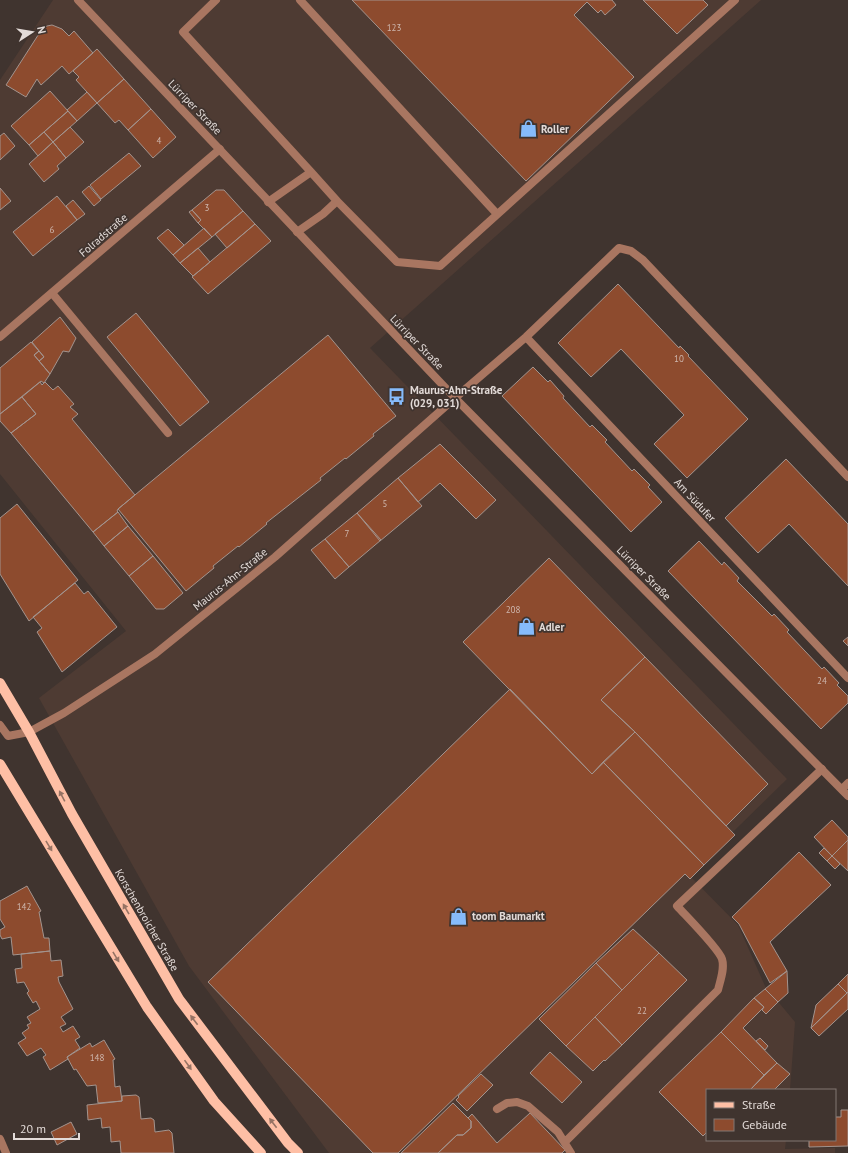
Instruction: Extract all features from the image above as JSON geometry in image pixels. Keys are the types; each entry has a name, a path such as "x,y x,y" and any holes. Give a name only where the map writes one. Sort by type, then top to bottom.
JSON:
{"main road":[{"name":"Korschenbroicher Straße","path":"0,683 72,814 179,999 288,1143 298,1153"},
{"path":"0,764 147,1007 214,1100 260,1153"}],"street":[{"name":"Lürriper Straße","path":"78,0 455,398 848,796"},
{"path":"216,0 183,32 337,201 397,262 440,266 735,0"},
{"path":"300,0 497,214"},
{"name":"Folradstraße","path":"0,337 220,149"},
{"path":"268,202 311,172"},
{"path":"297,232 323,214 337,201"},
{"path":"455,398 526,337 619,248 631,251 643,260 848,477"},
{"path":"52,293 168,433"},
{"name":"Am Südufer","path":"526,337 848,678"},
{"name":"Maurus-Ahn-Straße","path":"0,725 8,736 28,732 64,713 155,654 275,556 455,398"},
{"path":"565,1142 718,990 722,974 722,959 711,943 677,906 822,769"},
{"path":"842,789 848,783"},
{"path":"497,1109 507,1103 517,1102 528,1106 558,1132 571,1153"},
{"path":"0,1139 6,1153"}],"shaded area":[{"path":"53,0 761,0 370,348 787,779 689,875 738,925 765,986 795,1022 790,1089 706,1089 706,1141 786,1141 785,1149 835,1148 835,1153 329,1153 189,966 39,698 126,631 0,474 0,80"}],"building":[{"name":"Roller","path":"352,0 612,0 616,5 605,15 601,10 598,13 587,2 574,15 634,77 526,181"},
{"path":"643,0 703,0 708,5 677,34"},
{"path":"52,25 62,29 69,36 74,31 93,53 69,74 62,66 41,85 37,79 26,97 6,85 42,29"},
{"path":"97,49 124,79 97,103 76,80 79,77 73,71"},
{"path":"124,79 151,109 128,130 119,120 115,123 97,103"},
{"path":"50,91 68,111 29,145 11,126"},
{"path":"87,92 97,103 77,121 67,110"},
{"path":"151,109 176,137 153,158 128,130"},
{"path":"68,111 77,121 53,142 44,132"},
{"path":"70,127 84,142 66,158 53,142"},
{"path":"44,132 53,142 38,156 29,145"},
{"path":"4,133 15,146 0,160 0,136"},
{"path":"53,142 66,158 57,166 59,169 44,182 29,164"},
{"path":"129,153 141,166 101,199 90,185"},
{"path":"89,186 101,200 94,206 82,192"},
{"path":"0,188 11,201 0,210"},
{"path":"216,190 224,190 243,211 212,237 198,223 201,220 192,210"},
{"path":"57,196 77,220 33,256 13,232"},
{"path":"73,200 85,214 77,220 66,206"},
{"path":"192,210 201,220 198,223 189,212"},
{"path":"243,211 255,224 227,248 215,234"},
{"path":"255,224 271,241 208,294 192,277"},
{"path":"204,228 212,237 180,263 173,255"},
{"path":"168,229 184,245 173,255 157,238"},
{"path":"198,248 210,262 193,276 180,263"},
{"path":"618,284 679,348 680,346 689,355 688,356 748,419 687,478 654,444 684,415 621,349 591,377 558,343"},
{"path":"136,313 209,402 180,426 107,337"},
{"path":"60,317 76,338 69,352 63,351 50,374 39,361 44,357 32,342"},
{"path":"328,335 396,416 373,434 374,436 346,459 345,458 320,478 321,480 266,523 267,524 239,547 238,546 213,566 214,568 186,591 118,509"},
{"path":"31,342 39,351 34,355 50,374 44,383 41,381 0,414 0,368"},
{"path":"39,351 44,357 39,361 34,355"},
{"path":"533,367 548,382 550,380 564,396 563,398 590,427 592,425 607,440 605,442 632,471 634,469 650,485 648,487 662,502 631,532 502,396"},
{"path":"40,382 42,385 45,382 53,390 58,386 74,404 70,407 78,414 72,419 135,495 118,509 118,512 93,532 11,433 36,414 22,397"},
{"path":"22,397 36,414 11,433 0,421 0,414"},
{"path":"440,444 496,500 476,519 440,483 418,502 398,478"},
{"path":"786,459 848,524 848,586 789,524 758,553 725,518"},
{"path":"398,478 422,506 380,541 357,513"},
{"path":"17,504 78,580 29,621 0,574 0,518"},
{"path":"118,512 128,526 104,546 93,532"},
{"path":"357,513 381,540 349,567 325,539"},
{"path":"128,526 153,556 129,576 104,546"},
{"path":"325,539 349,567 335,579 311,550"},
{"path":"699,541 722,565 724,562 739,578 737,581 772,616 774,614 789,630 787,632 822,669 824,667 839,683 837,685 848,696 848,703 821,729 668,571"},
{"path":"153,556 183,593 164,609 156,609 129,576"},
{"path":"549,558 645,657 601,700 635,732 592,774 463,642"},
{"path":"75,583 84,594 88,591 117,627 62,672 37,632 42,628 33,617"},
{"path":"848,637 848,646 843,641"},
{"path":"645,657 768,784 726,826 635,732 601,700"},
{"name":"toom Baumarkt","path":"510,689 592,774 603,762 704,865 690,879 685,874 398,1153 373,1153 208,982"},
{"path":"635,732 735,835 704,865 603,762"},
{"path":"832,820 848,837 848,840 832,856 814,837"},
{"path":"848,840 848,871 832,856"},
{"path":"824,848 832,856 827,861 819,853"},
{"path":"799,852 831,885 770,942 787,971 770,983 739,924 732,917"},
{"path":"832,856 840,864 835,869 827,861"},
{"path":"27,886 41,911 39,912 44,938 49,938 50,951 13,955 11,937 2,939 0,935 0,930 5,927 0,919 0,901"},
{"path":"633,929 659,953 622,990 596,963"},
{"path":"50,951 51,961 61,960 63,976 58,977 59,982 73,1009 61,1017 66,1024 60,1027 63,1032 73,1026 80,1037 75,1040 80,1048 67,1057 68,1059 50,1070 43,1057 46,1055 41,1048 27,1056 18,1043 26,1038 22,1033 29,1028 27,1025 31,1023 27,1017 40,1009 36,1001 33,1003 27,993 29,991 24,982 17,983 15,969 22,968 21,954"},
{"path":"659,953 687,980 622,1045 595,1017"},
{"path":"596,963 622,990 566,1046 539,1019"},
{"path":"787,971 788,993 778,1002 765,989"},
{"path":"848,974 848,992 847,993 838,984"},
{"path":"838,984 847,993 811,1028 816,1005"},
{"path":"765,989 778,1002 766,1014 762,1010 764,1007 754,998"},
{"path":"848,992 848,1009 819,1036 811,1028"},
{"path":"754,998 764,1007 743,1028 777,1063 764,1075 721,1032"},
{"path":"595,1017 622,1045 593,1071 566,1046"},
{"path":"721,1032 764,1075 751,1089 706,1089 706,1133 703,1136 659,1092"},
{"path":"760,1038 768,1046 765,1050 756,1041"},
{"path":"104,1040 115,1059 113,1060 115,1087 120,1086 122,1101 98,1103 96,1085 87,1086 76,1069 74,1070 67,1057 90,1043 92,1047"},
{"path":"550,1052 582,1082 562,1103 530,1073"},
{"path":"777,1063 790,1074 775,1089 751,1089"},
{"path":"481,1074 493,1085 467,1111 456,1100 459,1097 458,1096"},
{"path":"136,1095 139,1097 141,1119 151,1118 154,1120 155,1132 169,1130 172,1133 174,1153 121,1153 120,1141 111,1142 110,1127 102,1128 101,1118 88,1120 87,1105 122,1101 122,1096"},
{"path":"453,1103 471,1121 471,1128 463,1135 457,1135 438,1153 401,1153"},
{"path":"841,1110 848,1110 848,1146 809,1147 809,1141 836,1141 836,1117 841,1117"},
{"path":"530,1113 565,1150 562,1153 438,1153 457,1135 463,1135 471,1128 471,1121 468,1118 472,1114 497,1143"},
{"path":"71,1122 77,1134 57,1145 51,1132"}],"place":[{"name":"Roller","path":"528,129"},
{"name":"Maurus-Ahn-Straße (029, 031)","path":"397,396"},
{"name":"Adler","path":"526,627"},
{"name":"toom Baumarkt","path":"459,916"}]}
